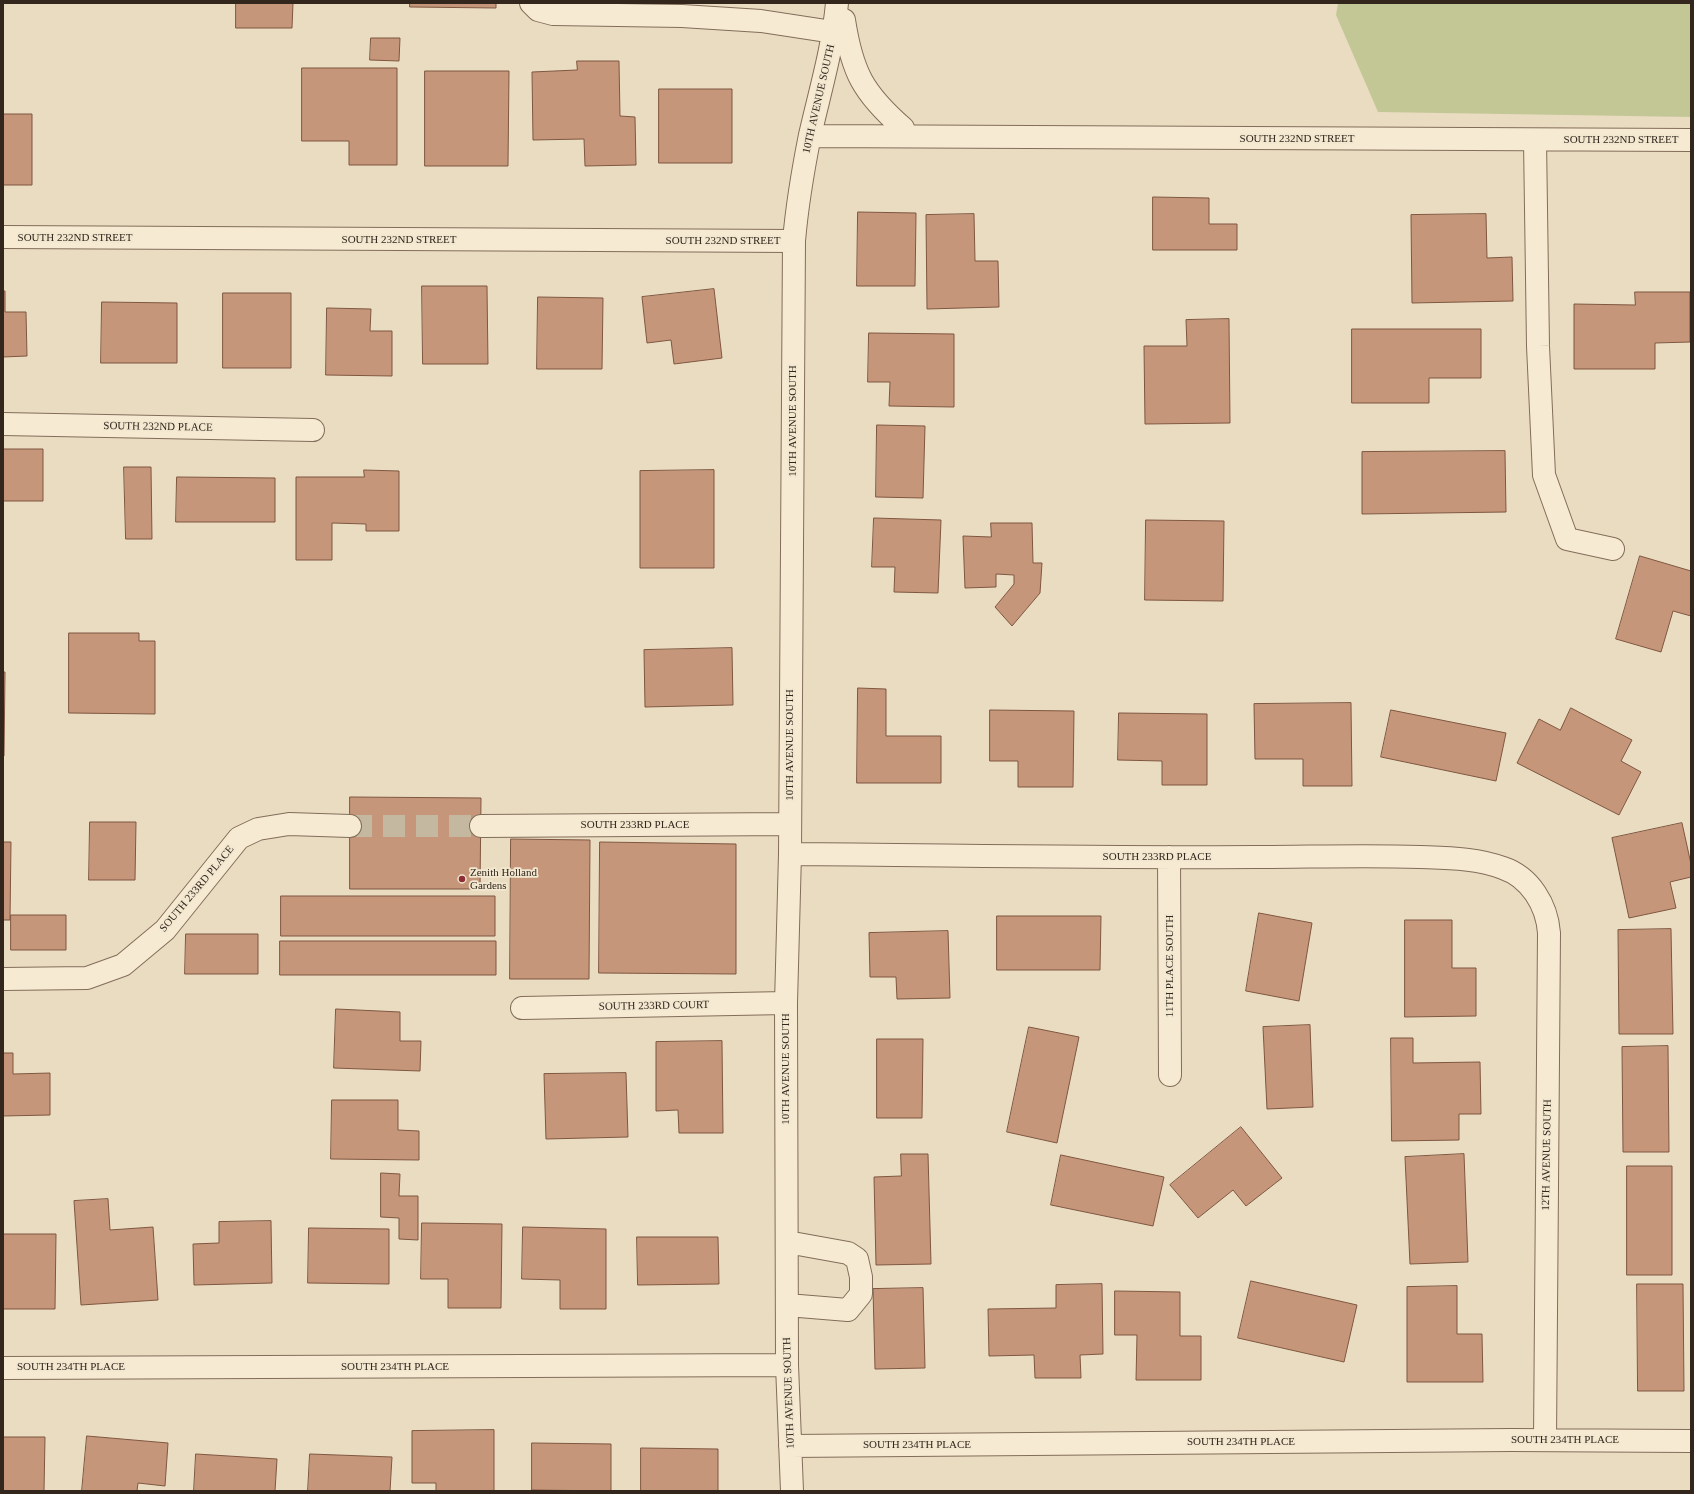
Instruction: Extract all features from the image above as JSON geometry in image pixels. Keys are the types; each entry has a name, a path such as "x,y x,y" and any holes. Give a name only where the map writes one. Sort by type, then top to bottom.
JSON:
{"street":[{"path":"531,3 538,10 553,14 682,16 761,21 840,33"},
{"name":"10TH AVENUE SOUTH","path":"792,1491 787,1366 786,1003 790,854 794,241 801,186 810,136 840,33 838,3"},
{"path":"841,3 840,33 854,67 862,84 883,110 903,128 903,136"},
{"name":"SOUTH 232ND STREET","path":"810,136 1691,140"},
{"path":"1535,140 1538,346 1544,475 1567,538 1613,549"},
{"name":"SOUTH 232ND STREET","path":"3,238 794,241"},
{"name":"SOUTH 232ND PLACE","path":"3,424 313,430"},
{"name":"SOUTH 233RD PLACE","path":"3,979 87,978 123,965 164,930 239,838 258,829 289,824 350,826"},
{"name":"SOUTH 233RD PLACE","path":"481,826 790,824"},
{"name":"SOUTH 233RD PLACE","path":"790,854 1169,857 1397,856 1453,858 1485,863 1502,867 1521,878"},
{"name":"11TH PLACE SOUTH","path":"1169,857 1170,1075"},
{"name":"12TH AVENUE SOUTH","path":"1521,878 1533,889 1541,903 1548,921 1549,932 1544,1440"},
{"name":"SOUTH 233RD COURT","path":"522,1008 786,1003"},
{"path":"787,1242 848,1253 857,1259 861,1277 861,1294 848,1310 788,1305"},
{"name":"SOUTH 234TH PLACE","path":"3,1368 787,1366"},
{"name":"SOUTH 234TH PLACE","path":"790,1446 1544,1440 1691,1441"}],"green space":[{"path":"1338,3 1691,3 1691,117 1378,112 1336,15"}],"building":[{"path":"236,3 293,3 292,28 236,28"},
{"path":"410,3 496,3 496,8 410,7"},
{"path":"371,38 400,38 399,61 370,60"},
{"path":"577,61 619,61 620,116 635,117 636,165 585,166 584,139 533,140 532,72 577,70"},
{"path":"302,68 397,68 397,165 349,165 349,141 302,141"},
{"path":"425,71 509,71 508,166 425,166"},
{"path":"659,89 732,89 732,163 659,163"},
{"path":"3,114 32,114 32,185 3,185"},
{"path":"1153,197 1209,198 1209,224 1237,224 1237,250 1153,250"},
{"path":"858,212 916,213 915,286 857,286"},
{"path":"974,214 975,261 998,261 999,307 927,309 926,215"},
{"path":"1486,214 1487,258 1512,257 1513,301 1412,303 1411,215"},
{"path":"422,286 487,286 488,364 423,364"},
{"path":"714,289 722,358 674,364 671,340 647,343 642,297"},
{"path":"3,291 5,291 5,312 26,312 27,356 3,357"},
{"path":"1635,292 1690,292 1690,342 1655,343 1655,369 1574,369 1574,304 1635,305"},
{"path":"223,293 291,293 291,368 223,368"},
{"path":"538,297 603,298 602,369 537,369"},
{"path":"102,302 177,303 177,363 101,363"},
{"path":"327,308 371,309 370,331 392,331 392,376 326,375"},
{"path":"1229,319 1230,423 1145,424 1144,346 1187,346 1186,320"},
{"path":"1352,329 1481,329 1481,378 1429,378 1429,403 1352,403"},
{"path":"869,333 954,334 954,407 889,406 890,382 868,382"},
{"path":"877,425 925,426 923,498 876,497"},
{"path":"3,449 43,449 43,501 3,501"},
{"path":"1505,451 1506,512 1362,514 1362,452"},
{"path":"124,467 151,467 152,539 126,539"},
{"path":"364,470 399,471 399,531 366,531 366,524 332,523 332,560 296,560 296,477 364,477"},
{"path":"714,470 714,568 640,568 640,471"},
{"path":"177,477 275,478 275,522 176,522"},
{"path":"874,518 941,520 938,593 894,592 895,567 872,567"},
{"path":"1146,520 1224,521 1223,601 1145,600"},
{"path":"991,523 1032,523 1033,563 1042,563 1040,593 1012,626 995,607 1014,584 1014,575 996,574 996,587 965,588 963,536 991,537"},
{"path":"1640,556 1691,571 1691,616 1673,611 1661,652 1616,639"},
{"path":"69,633 139,633 139,641 155,641 155,714 69,713"},
{"path":"732,648 733,705 645,707 644,650"},
{"path":"3,672 5,672 4,756 3,756"},
{"path":"858,688 886,689 886,736 941,736 941,783 857,783"},
{"path":"1351,703 1352,786 1303,786 1303,759 1255,759 1254,704"},
{"path":"1571,708 1632,740 1621,761 1641,772 1619,815 1517,763 1539,719 1560,730"},
{"path":"990,710 1074,711 1073,787 1018,787 1018,761 990,761"},
{"path":"1391,710 1506,733 1496,781 1381,757"},
{"path":"1119,713 1207,714 1207,785 1162,785 1162,761 1118,760"},
{"path":"350,797 481,798 480,889 350,889"},
{"path":"90,822 136,822 135,880 89,880"},
{"path":"1682,823 1691,864 1691,877 1670,882 1676,908 1629,918 1612,838"},
{"path":"511,839 590,840 589,979 510,979"},
{"path":"3,842 11,842 10,920 3,920"},
{"path":"600,842 736,844 736,974 599,973"},
{"path":"281,896 495,896 495,936 281,936"},
{"path":"1259,913 1312,923 1299,1001 1246,991"},
{"path":"11,915 66,915 66,950 11,950"},
{"path":"997,916 1101,916 1100,970 997,970"},
{"path":"1405,920 1452,920 1452,968 1476,968 1476,1016 1405,1017"},
{"path":"1671,929 1673,1034 1619,1034 1618,930"},
{"path":"948,931 950,998 897,999 896,977 870,977 869,933"},
{"path":"186,934 258,934 258,974 185,974"},
{"path":"280,941 496,941 496,975 280,975"},
{"path":"336,1009 400,1012 400,1041 421,1041 420,1071 334,1068"},
{"path":"1310,1025 1313,1107 1267,1109 1263,1027"},
{"path":"1029,1027 1079,1037 1057,1143 1007,1132"},
{"path":"1391,1038 1413,1038 1413,1063 1480,1062 1481,1114 1459,1114 1459,1140 1392,1141"},
{"path":"877,1039 923,1039 922,1118 877,1118"},
{"path":"722,1041 723,1133 679,1133 678,1110 656,1111 656,1042"},
{"path":"1668,1046 1669,1152 1623,1152 1622,1047"},
{"path":"3,1053 13,1053 13,1074 50,1073 50,1115 3,1116"},
{"path":"626,1073 628,1137 546,1139 544,1074"},
{"path":"332,1100 398,1100 398,1130 419,1131 419,1160 331,1159"},
{"path":"1241,1127 1282,1178 1246,1206 1233,1190 1198,1218 1170,1185"},
{"path":"901,1154 928,1154 931,1264 876,1265 874,1177 901,1176"},
{"path":"1464,1154 1468,1262 1410,1264 1405,1157"},
{"path":"1061,1155 1164,1177 1153,1226 1051,1205"},
{"path":"1627,1166 1672,1166 1672,1275 1627,1275"},
{"path":"381,1173 400,1174 399,1196 418,1196 418,1240 399,1239 399,1218 381,1217"},
{"path":"108,1199 110,1230 153,1227 158,1300 81,1305 74,1201"},
{"path":"271,1221 272,1283 194,1285 193,1244 219,1243 219,1222"},
{"path":"422,1223 502,1224 501,1308 448,1308 448,1279 421,1279"},
{"path":"523,1227 606,1229 606,1309 560,1309 560,1280 522,1279"},
{"path":"309,1228 389,1229 389,1284 308,1283"},
{"path":"3,1234 56,1234 55,1309 3,1309"},
{"path":"637,1237 718,1237 719,1284 638,1285"},
{"path":"1251,1281 1357,1305 1344,1362 1238,1338"},
{"path":"1102,1284 1103,1354 1080,1355 1081,1378 1035,1378 1034,1355 989,1356 988,1309 1056,1308 1056,1285"},
{"path":"1637,1284 1683,1284 1684,1391 1638,1391"},
{"path":"1457,1286 1457,1334 1482,1334 1483,1382 1407,1382 1407,1287"},
{"path":"923,1288 925,1368 875,1369 873,1289"},
{"path":"1115,1291 1180,1292 1180,1336 1201,1336 1201,1380 1136,1380 1137,1335 1115,1335"},
{"path":"494,1430 494,1491 436,1491 436,1483 412,1483 412,1431"},
{"path":"87,1436 168,1443 165,1486 138,1483 137,1491 82,1491"},
{"path":"3,1437 45,1437 44,1491 3,1491"},
{"path":"532,1443 611,1444 611,1491 532,1490"},
{"path":"641,1448 718,1449 718,1491 641,1491"},
{"path":"196,1454 277,1459 275,1491 194,1491"},
{"path":"310,1454 392,1457 390,1491 308,1491"}],"tunnel":[{"path":"350,826 481,826"}],"place":[{"name":"Zenith Holland Gardens","path":"462,879"}]}
